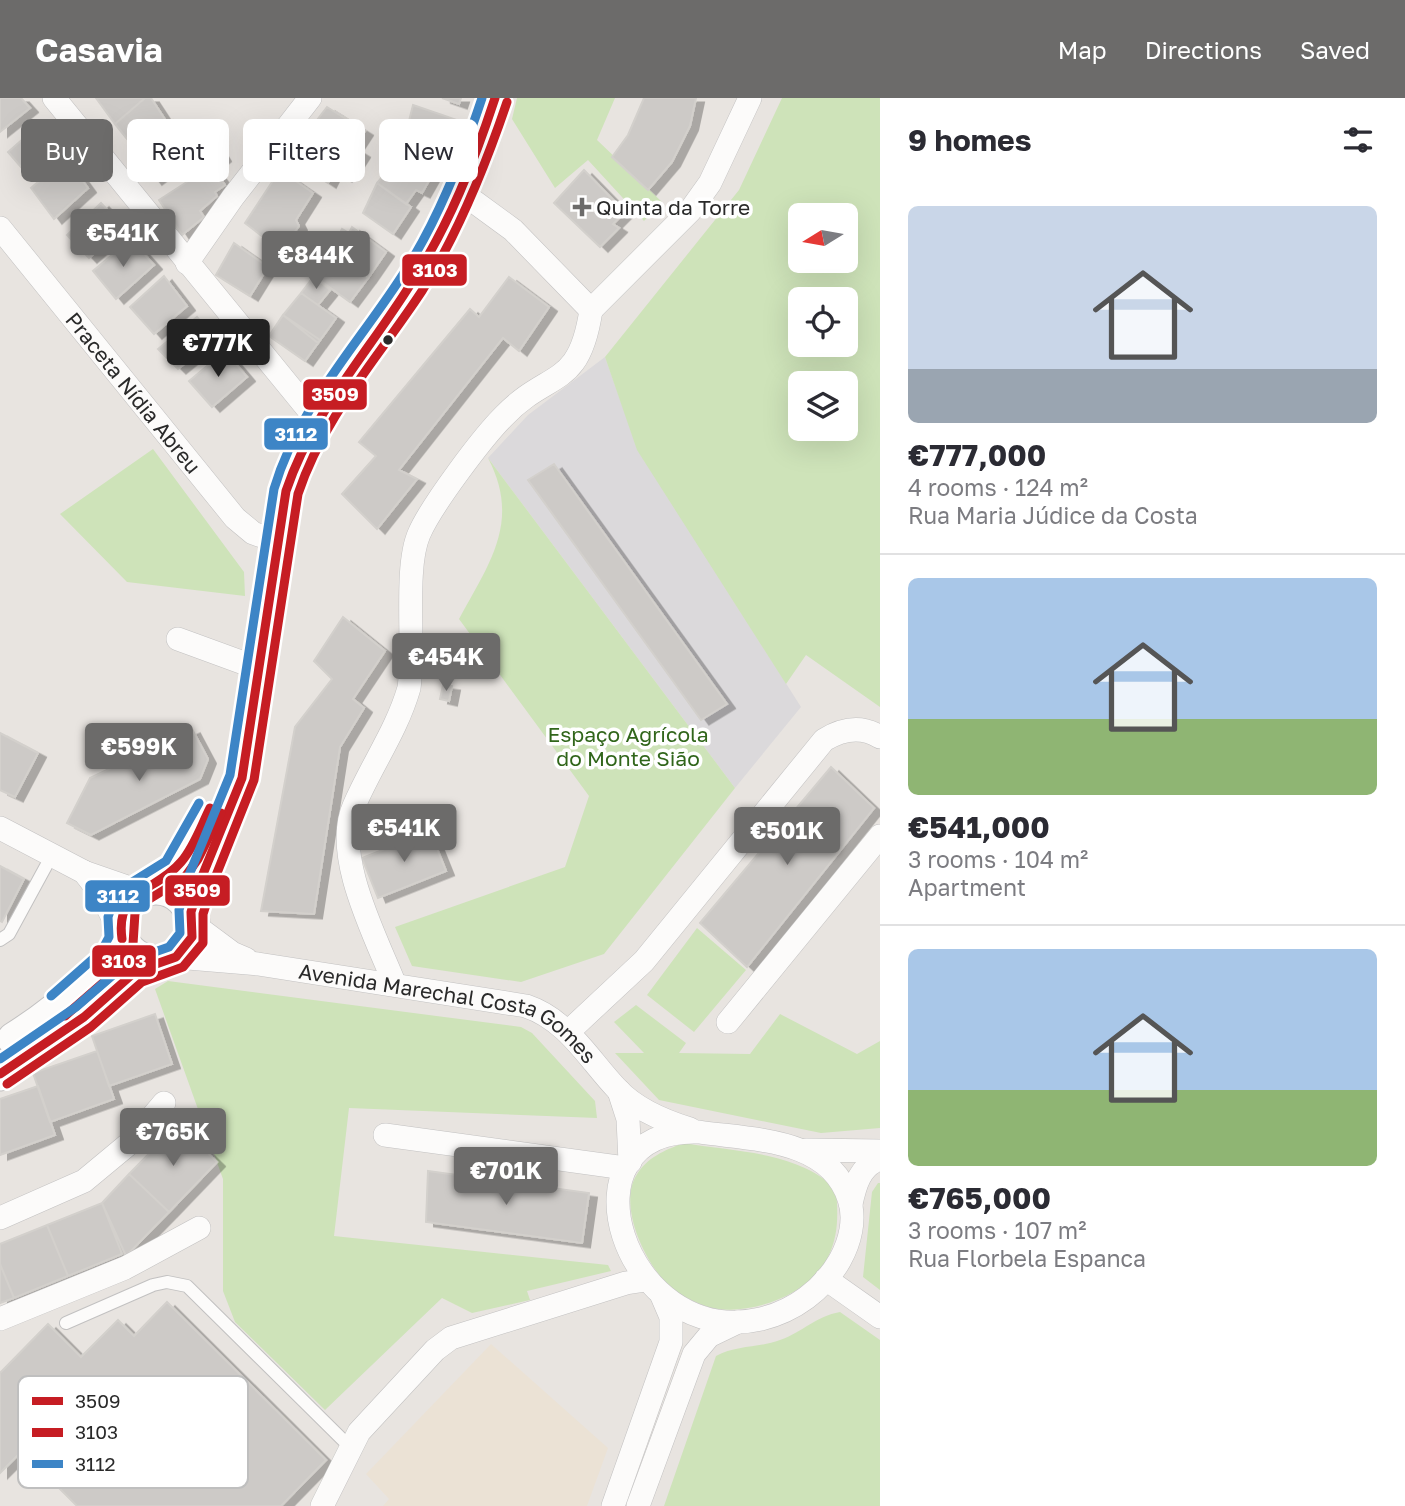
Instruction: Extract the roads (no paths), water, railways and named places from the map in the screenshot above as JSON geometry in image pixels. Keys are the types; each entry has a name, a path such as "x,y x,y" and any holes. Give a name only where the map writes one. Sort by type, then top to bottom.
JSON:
{"main road":[{"path":"0,1074 84,1017 125,978 136,971 170,959 186,948 205,867 242,778 286,491 295,457 316,419 411,284 476,159 495,98"},
{"path":"0,1048 32,1028 107,962 120,934 123,907 182,862 212,804 252,705"},
{"path":"144,890 174,892 192,918"},
{"path":"120,934 134,956 144,960 170,959"}],"street":[{"path":"54,98 316,419"},
{"path":"187,263 310,98"},
{"path":"395,985 354,879 345,842 353,806 403,710 409,688 415,547 428,518 503,417 573,366 587,339 591,310 690,211 710,183 750,98"},
{"path":"461,192 513,230 591,310"},
{"name":"Praceta Nídia Abreu","path":"0,228 235,518 253,533 279,542"},
{"path":"178,639 260,669"},
{"path":"568,1032 644,961 824,740 847,729 863,730 880,737"},
{"path":"0,828 84,872 144,890"},
{"path":"728,1022 880,836"},
{"path":"84,872 101,894 120,934"},
{"name":"Avenida Marechal Costa Gomes","path":"192,918 232,953 258,964"},
{"name":"Avenida Marechal Costa Gomes","path":"170,959 258,964 526,1006 541,1011 568,1032 619,1091 653,1115 699,1132"},
{"name":"Avenida Marechal Costa Gomes","path":"619,1091 628,1119 627,1165"},
{"path":"0,1218 85,1181 131,1142 164,1103"},
{"path":"613,1506 671,1342 671,1317 654,1288 629,1256 619,1226 617,1201 627,1165 636,1152 660,1137 699,1132 799,1149 880,1151"},
{"path":"385,1135 627,1165"},
{"path":"799,1149 813,1154 832,1168 843,1182 851,1204"},
{"path":"638,1506 694,1354 709,1336 740,1321 786,1310 811,1294 826,1279 848,1242 851,1204 858,1178 866,1168 880,1159"},
{"path":"0,1319 125,1268 199,1228"},
{"path":"826,1279 880,1317"},
{"path":"322,1506 359,1432 435,1350 451,1338 587,1294 654,1288 696,1315 740,1321"},
{"path":"630,1459 652,1467"}],"lane":[{"path":"0,940 9,934 52,855"},
{"path":"66,1323 153,1285 167,1282 187,1286 352,1449"}],"place":[{"name":"Quinta da Torre","path":"582,207"}],"park label":[{"name":"Espaço Agrícola do Monte Sião","path":"628,746"}]}
